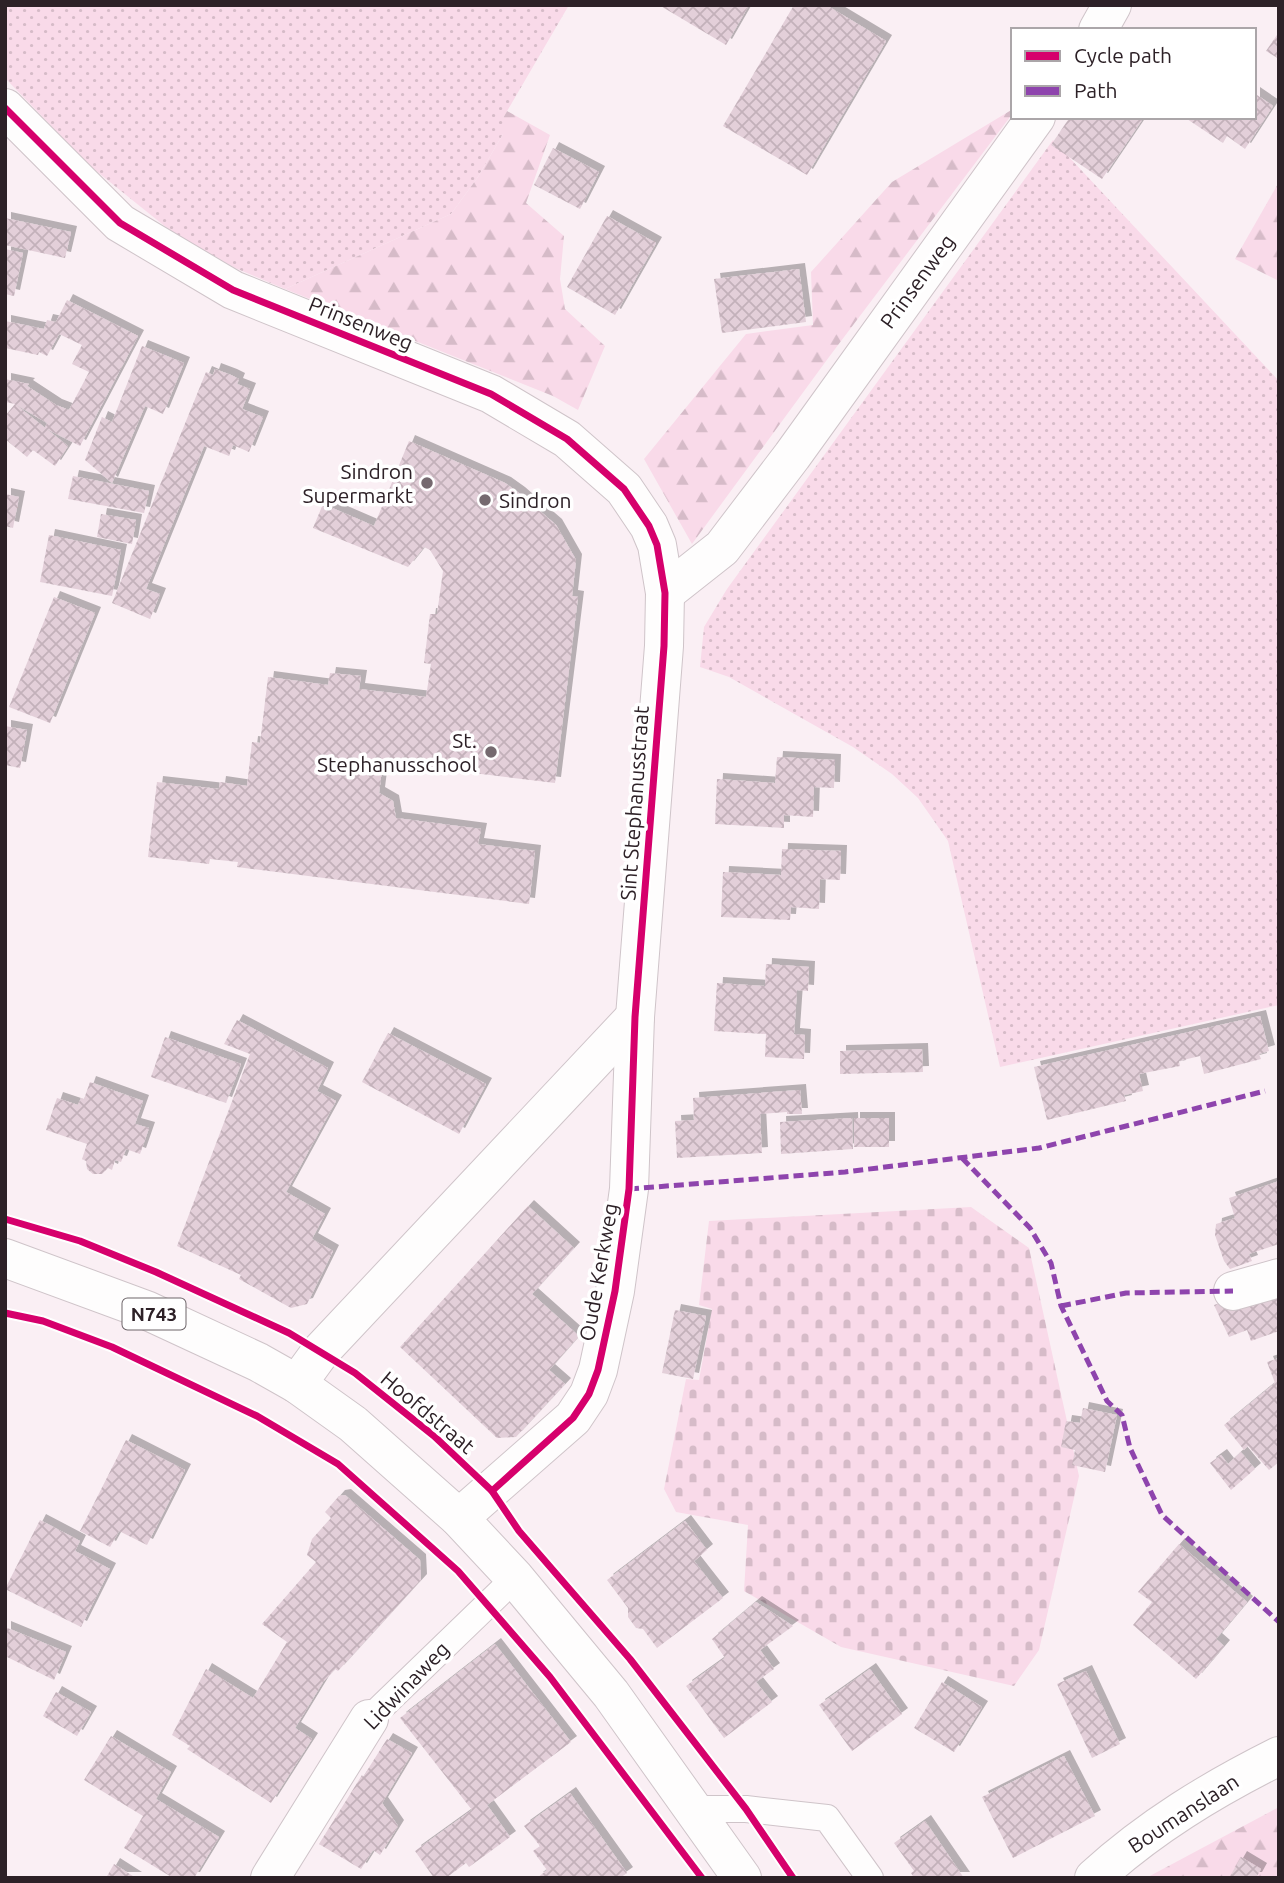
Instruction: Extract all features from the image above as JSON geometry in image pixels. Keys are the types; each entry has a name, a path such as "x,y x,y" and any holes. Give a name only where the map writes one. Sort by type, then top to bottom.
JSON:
{"street":[{"path":"1099,28 1112,5"},
{"name":"Prinsenweg","path":"5,108 120,223 221,284 491,394 567,439 624,489 649,526 657,545 665,593 722,548 792,456 1035,119"},
{"name":"Sint Stephanusstraat","path":"635,1017 664,646 665,593"},
{"path":"297,1384 321,1351 635,1017"},
{"name":"Oude Kerkweg","path":"459,1518 573,1418 589,1394 598,1370 615,1292 629,1189 635,1017"},
{"name":"N743","path":"5,1258 146,1310 258,1362 297,1384 353,1424 459,1518 515,1578 611,1694 743,1878"},
{"path":"1233,1292 1279,1278"},
{"name":"Lidwinaweg","path":"270,1878 369,1719"},
{"name":"Boumanslaan","path":"1094,1878 1129,1846 1217,1787 1279,1756"}],"lane":[{"name":"Lidwinaweg","path":"369,1719 515,1578"},
{"path":"693,1809 746,1810 827,1818 870,1878"}],"green space":[{"path":"5,5 569,5 503,118 503,134 478,177 451,214 285,289 235,268 172,232 90,166 5,78"},
{"path":"1011,110 1011,116 692,544 644,459 746,334 813,325 811,272 892,182"},
{"path":"507,111 550,135 526,203 564,236 560,279 565,309 605,346 578,410 553,396 285,289 451,214 478,177 503,134 503,118"},
{"path":"1053,140 1279,381 1279,1005 1000,1067 948,841 918,798 892,774 853,747 729,677 700,667 704,627 727,589"},
{"path":"1279,182 1279,281 1235,259"},
{"path":"971,1207 1029,1248 1079,1476 1039,1650 1014,1686 841,1647 744,1591 748,1525 676,1512 664,1489 686,1379 699,1380 712,1309 699,1305 709,1221"},
{"path":"1279,1807 1279,1878 1146,1878"}],"building":[{"path":"659,5 749,5 726,45"},
{"path":"794,5 826,5 886,41 807,175 723,126"},
{"path":"1279,32 1279,59 1266,51"},
{"path":"1256,94 1273,106 1245,149 1227,136 1223,143 1187,119 1256,119"},
{"path":"1069,119 1143,119 1102,179 1051,145"},
{"path":"553,148 599,172 580,209 534,185"},
{"path":"607,216 656,243 615,315 567,287"},
{"path":"5,218 71,232 65,258 5,245"},
{"path":"5,249 23,253 14,296 5,294"},
{"path":"799,269 806,322 722,333 714,279"},
{"path":"67,300 138,336 80,446 46,428 68,446 55,466 33,450 27,457 5,439 5,416 15,404 5,402 5,379 29,384 27,386 56,405 69,410 89,372 72,364 82,345 59,334 47,356 39,352 38,355 5,348 5,321 44,329 47,320 56,322","holes":["15,404 47,423 45,428"]},
{"path":"142,346 184,363 163,414 145,406 112,483 85,460 102,417 112,422"},
{"path":"215,369 239,379 237,384 250,389 242,409 263,417 249,452 233,445 229,456 204,446 146,589 160,594 150,619 112,603 206,372 213,375"},
{"path":"409,441 505,483 556,525 576,560 572,596 578,597 555,783 383,762 379,793 393,801 396,818 481,829 478,844 535,851 529,904 237,867 238,862 210,859 209,864 148,857 157,782 219,789 220,782 247,786 252,742 260,743 268,677 328,685 330,673 361,676 359,689 426,697 431,664 424,663 430,614 437,614 443,571 430,550 424,547 408,567 313,528 323,504 374,526"},
{"path":"73,476 149,491 144,513 68,499"},
{"path":"5,494 19,497 13,528 5,526"},
{"path":"101,514 136,520 132,544 97,537"},
{"path":"49,535 121,550 112,596 40,582"},
{"path":"54,597 95,613 50,723 9,707"},
{"path":"5,726 27,730 20,768 5,765"},
{"path":"777,757 835,760 834,788 814,787 813,817 784,815 784,828 715,824 717,779 775,783"},
{"path":"782,849 841,851 840,880 820,879 819,909 791,907 790,920 721,917 723,872 781,875"},
{"path":"766,964 809,967 808,991 797,990 794,1034 805,1035 804,1059 765,1057 766,1034 714,1031 717,983 765,986"},
{"path":"1260,1016 1269,1051 1259,1054 1261,1059 1204,1074 1200,1056 1179,1061 1180,1066 1139,1074 1143,1091 1124,1095 1126,1101 1047,1120 1034,1067"},
{"path":"237,1020 328,1068 317,1091 336,1101 286,1192 325,1214 312,1239 333,1251 307,1304 291,1308 239,1279 241,1275 177,1246 250,1054 224,1044"},
{"path":"388,1033 486,1084 459,1134 362,1082"},
{"path":"165,1037 241,1064 226,1103 151,1077"},
{"path":"922,1049 923,1072 840,1074 840,1051"},
{"path":"90,1082 143,1101 135,1124 149,1128 140,1154 126,1149 121,1162 115,1160 112,1170 108,1168 102,1174 93,1174 82,1159 87,1144 46,1130 57,1098 78,1105 81,1098 84,1099"},
{"path":"800,1090 802,1114 760,1114 762,1153 677,1158 675,1121 694,1120 693,1098"},
{"path":"852,1118 853,1149 781,1154 780,1122"},
{"path":"854,1118 889,1118 889,1147 854,1147"},
{"path":"1279,1181 1279,1244 1249,1254 1252,1261 1230,1269 1224,1261 1215,1235 1216,1224 1235,1218 1229,1198"},
{"path":"528,1206 574,1248 532,1294 579,1336 549,1370 565,1384 516,1437 497,1438 400,1347"},
{"path":"1279,1283 1279,1331 1251,1341 1247,1330 1229,1337 1214,1305"},
{"path":"675,1310 706,1316 693,1379 662,1373"},
{"path":"1279,1358 1279,1462 1269,1470 1248,1446 1244,1450 1224,1425 1275,1383 1267,1362"},
{"path":"1083,1408 1117,1415 1105,1472 1072,1465 1075,1450 1061,1447 1066,1421 1080,1423"},
{"path":"126,1440 185,1470 147,1545 119,1531 110,1547 80,1531"},
{"path":"1241,1452 1255,1469 1231,1490 1210,1463 1221,1455 1228,1464"},
{"path":"345,1495 420,1560 421,1580 338,1671 335,1669 323,1682 295,1728 312,1739 271,1803 187,1749 190,1746 172,1735 206,1669 253,1698 287,1642 262,1624 316,1562 307,1555 312,1539 331,1518 325,1512 339,1496"},
{"path":"40,1520 80,1541 75,1551 110,1569 81,1627 5,1589"},
{"path":"685,1521 707,1550 694,1561 723,1598 657,1648 643,1629 636,1628 628,1617 628,1608 607,1580"},
{"path":"1179,1544 1247,1602 1216,1639 1224,1646 1196,1679 1133,1625 1152,1602 1138,1592"},
{"path":"756,1602 793,1626 760,1650 774,1669 756,1682 772,1702 724,1738 686,1686 725,1658 712,1639"},
{"path":"5,1627 66,1652 54,1680 5,1656"},
{"path":"495,1644 571,1742 487,1805 510,1837 469,1867 466,1863 446,1878 434,1878 415,1851 472,1810 400,1718"},
{"path":"870,1669 902,1714 852,1751 819,1705"},
{"path":"1086,1671 1120,1744 1092,1758 1057,1684"},
{"path":"942,1682 982,1707 954,1752 914,1728"},
{"path":"56,1692 91,1712 77,1736 43,1716"},
{"path":"111,1736 171,1772 156,1799 219,1837 194,1878 173,1878 124,1848 143,1816 84,1780"},
{"path":"387,1739 412,1753 382,1803 398,1826 380,1855 373,1850 361,1869 319,1844"},
{"path":"1064,1756 1095,1816 1013,1858 982,1797"},
{"path":"570,1793 627,1873 620,1878 537,1878 547,1870 533,1851 540,1846 524,1826"},
{"path":"925,1821 964,1878 914,1878 911,1873 914,1871 894,1843"},
{"path":"1241,1857 1261,1869 1256,1878 1229,1878"},
{"path":"114,1864 136,1878 106,1878"}],"marked path":[{"path":"629,1189 845,1172 1039,1148 1265,1091"},
{"path":"962,1158 1030,1228 1051,1263 1061,1306 1107,1401 1122,1415 1130,1448 1162,1515 1279,1622"},
{"path":"1061,1306 1126,1293 1233,1291"}],"cycle path":[{"path":"5,108 120,223 233,290 491,394 567,439 624,489 649,526 657,545 665,593 664,646 635,1017 629,1189 615,1291 598,1370 589,1394 573,1418 492,1491"},
{"name":"Hoofdstraat","path":"5,1219 80,1241 156,1272 289,1333 355,1373 434,1436 492,1491 519,1531 630,1659 746,1809 793,1878"},
{"path":"5,1313 43,1321 112,1347 257,1416 338,1464 458,1571 550,1677 702,1878"}],"place":[{"name":"Sindron Supermarkt","path":"427,483"},
{"name":"Sindron","path":"485,500"},
{"name":"St. Stephanusschool","path":"491,752"}]}
